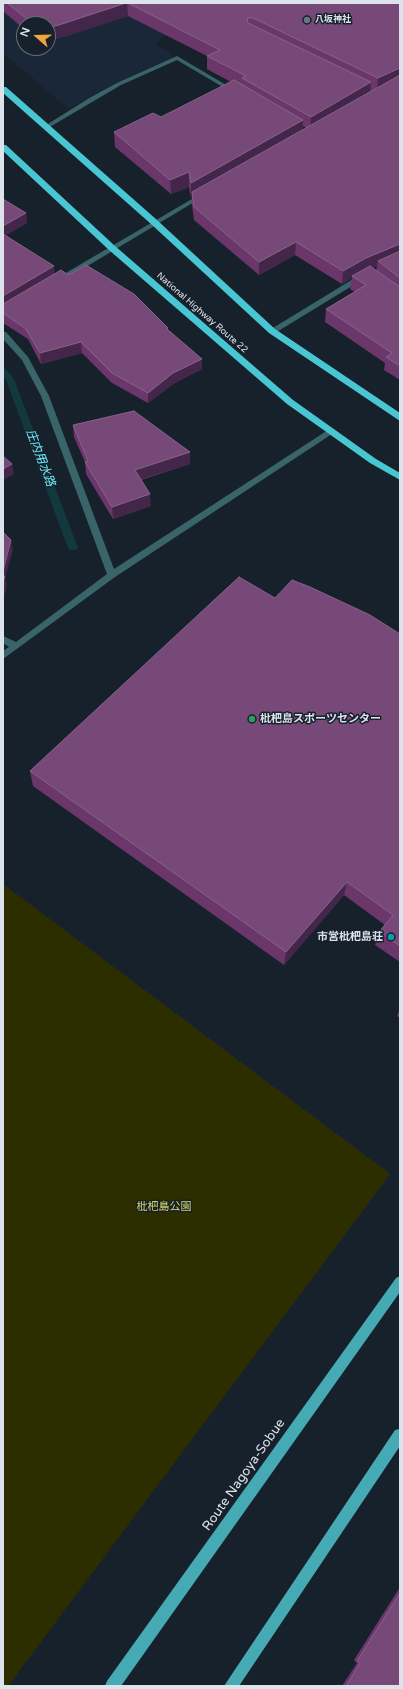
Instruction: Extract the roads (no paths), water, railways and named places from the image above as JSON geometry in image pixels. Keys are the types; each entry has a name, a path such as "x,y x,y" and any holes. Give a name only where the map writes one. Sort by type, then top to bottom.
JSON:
{"highway":[{"path":"3,89 154,222 272,331 400,418"},
{"name":"National Highway Route 22","path":"3,147 112,248 290,402 373,461 400,477"}],"main road":[{"name":"Route Nagoya-Sobue","path":"112,1686 400,1282"},
{"path":"231,1686 400,1435"}],"street":[{"path":"46,127 100,94 177,58 243,96"},
{"path":"51,284 154,222 208,192"},
{"path":"272,331 368,274"},
{"path":"3,334 25,359 45,396 112,575"},
{"path":"3,656 112,575 331,432"},
{"path":"3,638 16,646"}],"waterway":[{"name":"庄内用水路","path":"3,371 10,379 73,548"}],"place":[{"name":"八坂神社","path":"307,20"},
{"name":"枇杷島スポーツセンター","path":"252,719"},
{"name":"市営枇杷島荘","path":"391,937"}],"park label":[{"name":"枇杷島公園","path":"164,1207"}]}
